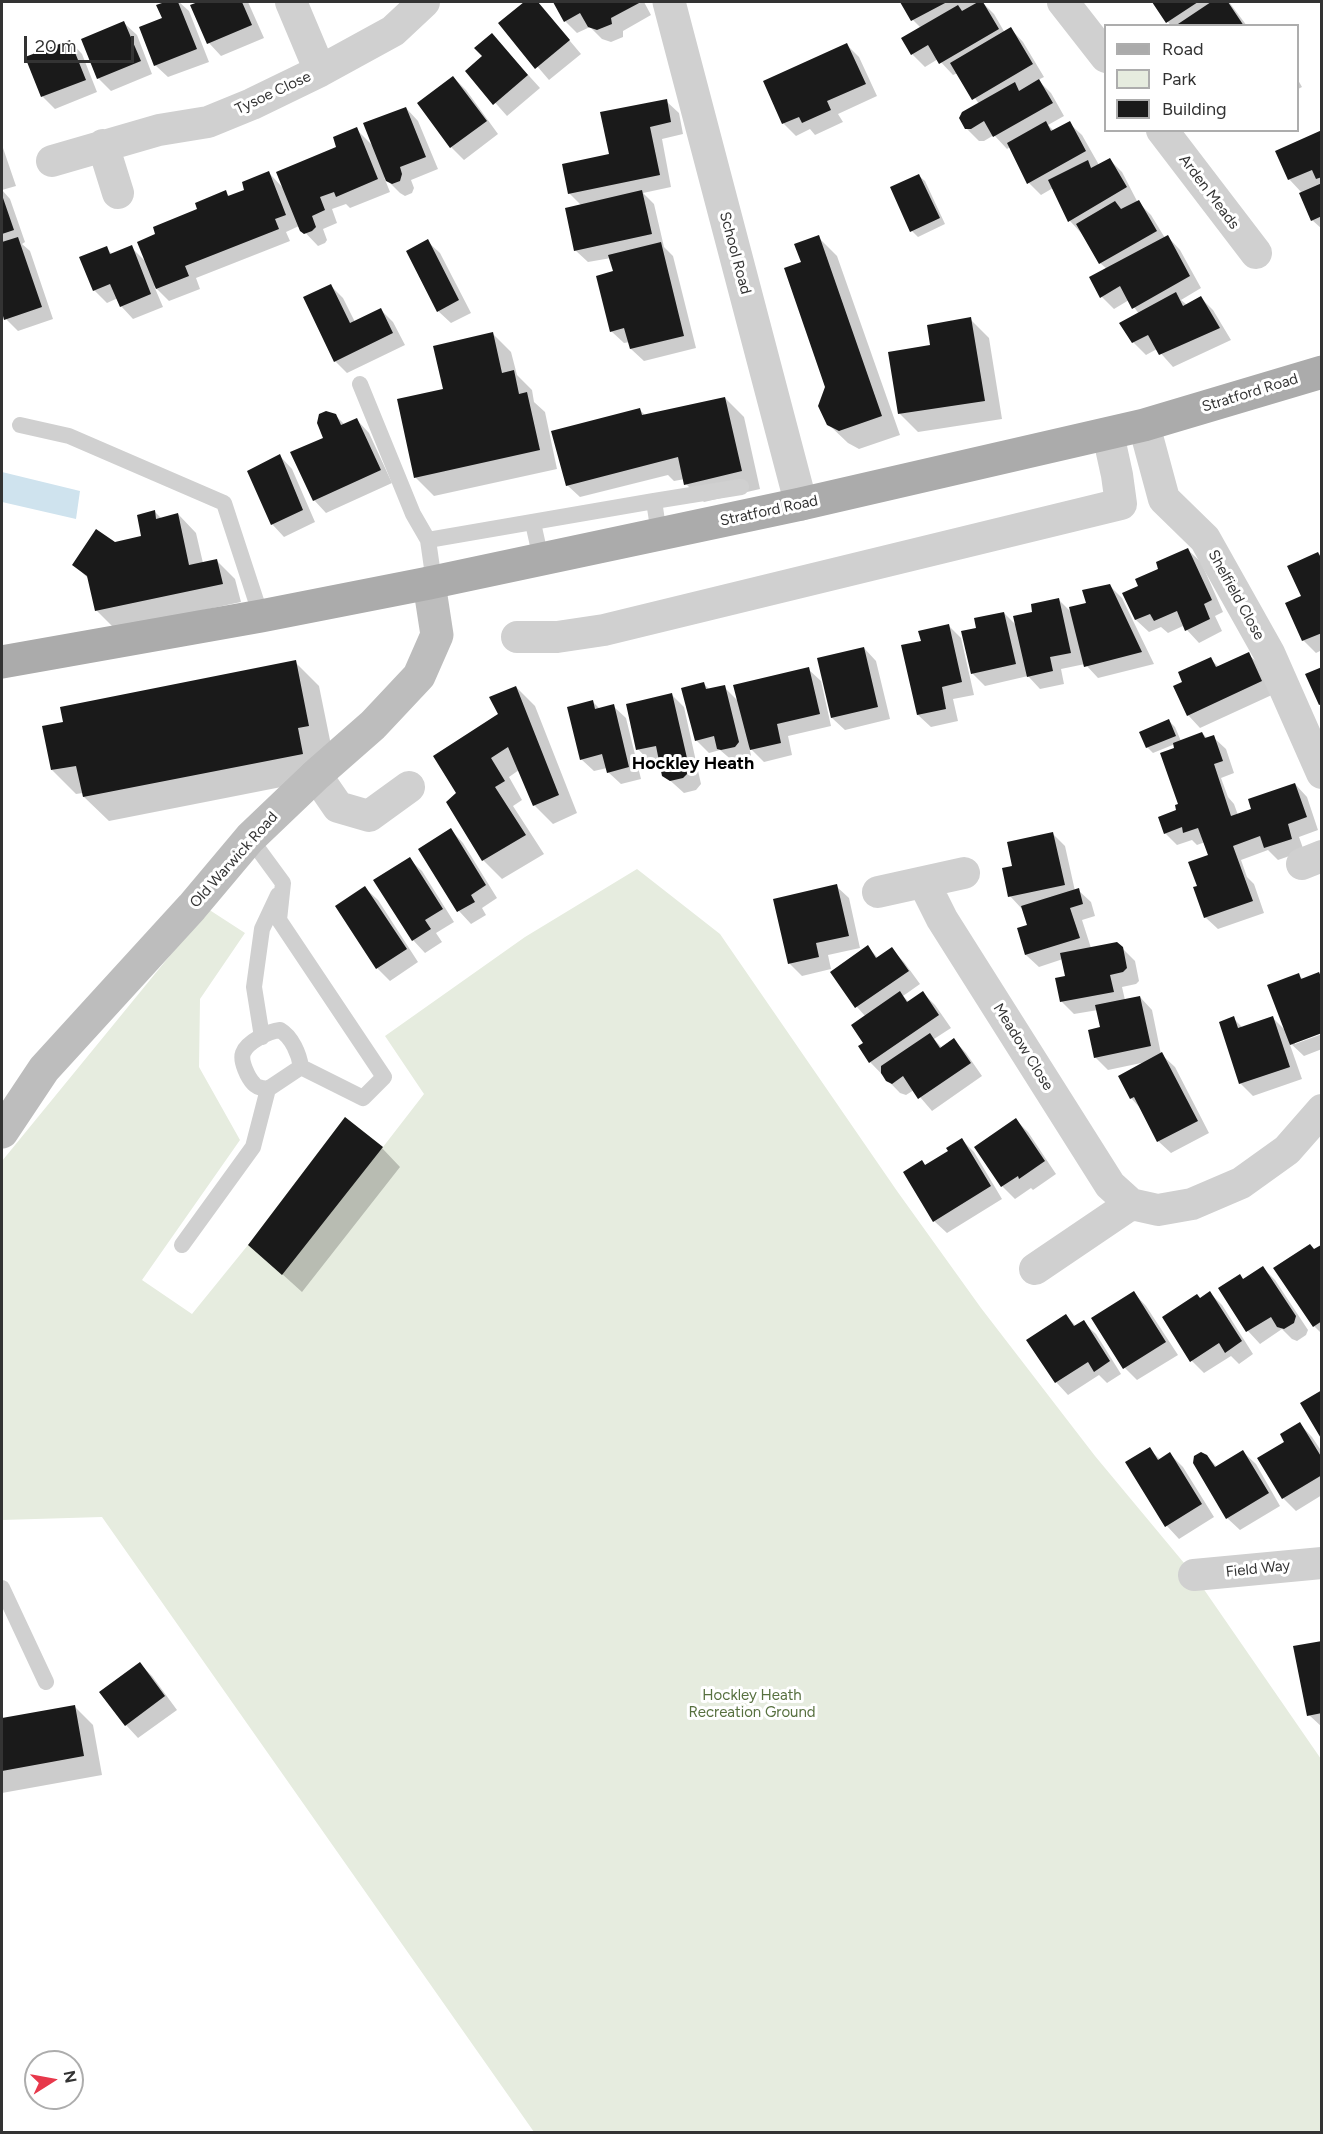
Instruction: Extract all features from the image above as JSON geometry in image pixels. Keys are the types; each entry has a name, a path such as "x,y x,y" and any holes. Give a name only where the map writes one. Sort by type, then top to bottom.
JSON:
{"main road":[{"name":"Stratford Road","path":"2,662 431,583 801,504 1144,425 1322,372"},
{"name":"Old Warwick Road","path":"2,1132 44,1069 192,907 250,838 316,775 374,725 419,676 437,635 431,583"}],"street":[{"path":"291,2 320,71"},
{"name":"Tysoe Close","path":"52,161 159,130 208,122 252,104 320,71 393,31 424,2"},
{"name":"School Road","path":"669,2 801,504"},
{"path":"1063,2 1104,54"},
{"name":"Arden Meads","path":"1164,132 1256,253"},
{"path":"103,145 118,193"},
{"name":"Shelfield Close","path":"1144,425 1164,499 1205,539 1269,653 1322,773"},
{"path":"517,637 557,637 604,630 1121,504 1118,475 1108,434"},
{"path":"316,775 338,807 369,816 409,787"},
{"path":"878,892 964,873"},
{"name":"Meadow Close","path":"924,883 942,919 1110,1185 1131,1204"},
{"path":"1035,1269 1131,1204 1158,1210 1192,1204 1241,1183 1287,1150 1322,1110"},
{"name":"Field Way","path":"1194,1575 1322,1563"}],"lane":[{"path":"360,384 413,514 428,540 431,583"},
{"path":"20,425 69,436 224,503 261,616"},
{"path":"428,540 741,487"},
{"path":"654,501 659,534"},
{"path":"533,523 541,559"},
{"path":"250,838 283,883 279,920 384,1077 363,1098 301,1067"},
{"path":"262,1037 254,987 262,929 283,883"},
{"path":"268,1089 254,1085 243,1063 243,1053 247,1047 262,1037 280,1030 286,1034 300,1057 301,1067"},
{"path":"182,1245 253,1147 268,1089 301,1067"},
{"path":"2,1588 46,1682"}],"green space":[{"name":"Hockley Heath Recreation Ground","path":"637,869 720,934 897,1191 981,1308 1095,1456 1194,1575 1321,1759 1321,2132 534,2132 102,1517 2,1520 2,1161 208,909 245,933 200,999 199,1067 240,1140 142,1280 192,1314 248,1245 345,1117 383,1147 424,1094 385,1036 525,937"}],"water":[{"path":"2,472 80,491 76,519 2,502"}],"building":[{"path":"178,2 197,49 154,66 139,27 162,18 156,5"},
{"path":"198,2 242,2 252,25 207,44 190,5"},
{"path":"524,2 538,2 570,40 535,69 498,23"},
{"path":"553,2 641,2 611,18 612,24 597,30 588,27 580,13 564,22"},
{"path":"900,2 947,2 911,21"},
{"path":"978,2 983,2 999,29 939,64 928,45 911,55 901,38 958,5 962,11"},
{"path":"1152,2 1198,2 1166,23"},
{"path":"1211,2 1228,2 1243,24 1178,24"},
{"path":"124,21 141,61 97,79 81,39"},
{"path":"1011,27 1033,64 972,100 950,63"},
{"path":"492,33 528,75 493,105 465,71 482,56 474,48"},
{"path":"70,40 86,80 41,97 25,57"},
{"path":"847,43 866,84 827,101 831,110 802,123 799,117 782,124 763,81"},
{"path":"453,76 487,121 450,148 417,103"},
{"path":"1039,79 1053,103 993,137 984,121 971,129 965,129 959,118 962,112 1015,82 1019,91"},
{"path":"667,99 671,122 650,127 660,175 568,194 562,164 609,154 600,112"},
{"path":"406,107 426,157 400,167 402,174 400,181 392,184 386,181 363,123"},
{"path":"1046,121 1051,131 1070,121 1086,151 1027,184 1007,143"},
{"path":"357,127 378,179 336,197 334,192 320,197 325,210 312,216 316,227 304,234 300,231 276,172 336,147 333,137"},
{"path":"1322,130 1322,177 1316,179 1312,170 1288,180 1275,151"},
{"path":"1110,158 1127,187 1068,222 1048,180 1088,160 1091,168"},
{"path":"269,171 286,215 275,219 279,229 185,266 189,276 156,289 137,242 155,234 153,227 197,209 195,203 226,190 228,196 244,190 242,182"},
{"path":"919,174 940,218 910,232 890,187"},
{"path":"1322,183 1322,216 1311,221 1299,193"},
{"path":"642,190 652,234 574,251 565,208"},
{"path":"2,195 14,230 2,234"},
{"path":"1139,200 1157,231 1099,264 1076,224 1115,201 1121,209"},
{"path":"819,235 882,416 839,431 827,425 818,406 825,387 784,268 801,262 794,244"},
{"path":"1168,235 1190,276 1132,309 1120,286 1100,298 1089,277"},
{"path":"18,237 42,307 4,320 2,242"},
{"path":"428,239 459,300 437,312 406,251"},
{"path":"661,242 684,336 630,349 624,328 610,332 596,276 613,271 608,255"},
{"path":"132,245 151,294 120,307 110,284 93,291 79,257 107,246 110,254"},
{"path":"331,284 350,323 381,308 393,333 334,362 303,297"},
{"path":"1176,292 1183,306 1201,296 1220,328 1159,355 1148,335 1132,343 1119,323"},
{"path":"971,317 985,401 898,414 888,352 930,345 927,325"},
{"path":"493,332 502,373 514,370 519,394 527,392 540,450 414,478 397,399 443,389 433,346"},
{"path":"725,397 742,471 684,485 678,457 566,486 551,431 640,408 642,415"},
{"path":"326,411 336,414 341,425 357,418 381,470 313,501 290,452 323,438 317,423 319,414"},
{"path":"280,454 303,510 271,525 247,471"},
{"path":"155,510 156,519 178,513 189,565 217,559 223,584 95,611 87,576 72,565 96,529 115,542 141,536 137,515"},
{"path":"1188,548 1212,600 1204,604 1210,619 1185,631 1177,611 1154,621 1150,614 1135,620 1122,593 1138,586 1135,579 1158,569 1156,562"},
{"path":"1318,552 1322,560 1322,633 1302,641 1285,603 1301,596 1287,566"},
{"path":"1110,584 1142,652 1084,667 1069,607 1086,603 1082,590"},
{"path":"1059,598 1071,653 1050,657 1053,671 1027,677 1013,616 1032,612 1031,604"},
{"path":"1004,612 1016,664 971,674 961,631 976,628 974,618"},
{"path":"949,624 962,682 942,687 946,709 917,715 901,645 921,641 918,631"},
{"path":"864,647 878,707 831,718 817,658"},
{"path":"1249,652 1262,681 1187,716 1173,686 1182,682 1178,672 1211,657 1216,667"},
{"path":"296,660 309,726 298,728 303,754 83,797 76,766 51,770 42,726 63,722 60,707"},
{"path":"809,667 820,714 777,724 781,743 750,750 733,685"},
{"path":"1322,667 1322,704 1319,705 1305,674"},
{"path":"704,682 706,689 725,685 739,742 735,747 717,749 714,736 695,741 681,688"},
{"path":"516,686 559,795 533,806 508,747 491,758 505,781 495,787 526,835 482,861 446,802 456,793 433,756 498,714 489,697"},
{"path":"672,693 690,771 683,778 670,781 662,776 656,746 636,750 626,704"},
{"path":"593,700 595,709 614,704 629,767 607,773 602,754 580,760 567,707"},
{"path":"1169,719 1176,736 1146,748 1139,732"},
{"path":"1202,732 1205,738 1214,735 1223,761 1214,764 1231,816 1251,809 1248,799 1295,783 1307,817 1288,824 1292,839 1264,848 1260,836 1233,846 1253,901 1204,918 1193,887 1197,886 1188,862 1208,855 1198,828 1183,833 1182,827 1164,834 1158,817 1176,810 1175,805 1178,804 1160,753 1174,748 1173,743"},
{"path":"451,828 486,885 471,895 475,902 457,912 418,849"},
{"path":"1053,832 1065,885 1008,897 1002,868 1012,866 1007,842"},
{"path":"410,857 443,909 425,920 431,929 412,941 373,880"},
{"path":"837,884 849,936 816,943 819,957 788,964 773,899"},
{"path":"365,886 407,949 376,969 335,906"},
{"path":"1079,888 1083,904 1070,908 1080,938 1025,955 1017,928 1027,925 1021,906"},
{"path":"1117,942 1123,947 1127,968 1123,972 1110,975 1114,992 1060,1002 1055,978 1065,976 1060,953"},
{"path":"868,945 876,958 892,947 909,971 855,1008 830,972"},
{"path":"1319,972 1322,979 1322,1033 1290,1045 1267,985 1299,973 1301,979"},
{"path":"900,991 907,1002 923,991 939,1015 869,1063 858,1046 863,1043 851,1025"},
{"path":"1140,996 1151,1046 1094,1058 1088,1030 1100,1027 1095,1005"},
{"path":"1234,1016 1238,1028 1273,1016 1290,1067 1239,1084 1219,1022"},
{"path":"930,1033 940,1048 954,1038 971,1063 918,1099 903,1076 892,1084 886,1081 881,1073 881,1066"},
{"path":"1162,1052 1198,1121 1157,1142 1134,1097 1130,1099 1118,1076"},
{"path":"345,1117 383,1147 282,1275 248,1245"},
{"path":"1016,1118 1045,1161 1019,1179 1018,1176 1001,1187 974,1147"},
{"path":"962,1138 991,1186 933,1222 903,1172 922,1160 925,1165 948,1151 946,1148"},
{"path":"1310,1244 1314,1249 1322,1246 1322,1321 1313,1327 1273,1268"},
{"path":"1263,1266 1296,1316 1294,1323 1284,1329 1277,1327 1271,1317 1246,1332 1218,1288 1240,1274 1243,1279"},
{"path":"1134,1291 1166,1342 1123,1369 1091,1318"},
{"path":"1210,1291 1242,1341 1225,1353 1219,1343 1190,1362 1162,1317 1197,1294 1200,1298"},
{"path":"1066,1314 1074,1326 1084,1320 1110,1361 1094,1372 1088,1362 1055,1383 1026,1340"},
{"path":"1322,1390 1322,1440 1300,1403"},
{"path":"1300,1422 1322,1458 1322,1475 1282,1499 1257,1458 1284,1442 1280,1434"},
{"path":"1150,1447 1158,1460 1170,1452 1202,1504 1165,1527 1125,1462"},
{"path":"1243,1450 1269,1493 1226,1519 1193,1463 1194,1456 1201,1452 1207,1455 1215,1467"},
{"path":"1322,1641 1322,1713 1307,1716 1293,1646"},
{"path":"140,1662 165,1696 125,1726 99,1692"},
{"path":"75,1705 84,1756 2,1771 2,1718"}],"district":[{"name":"Hockley Heath","path":"693,764"}]}
